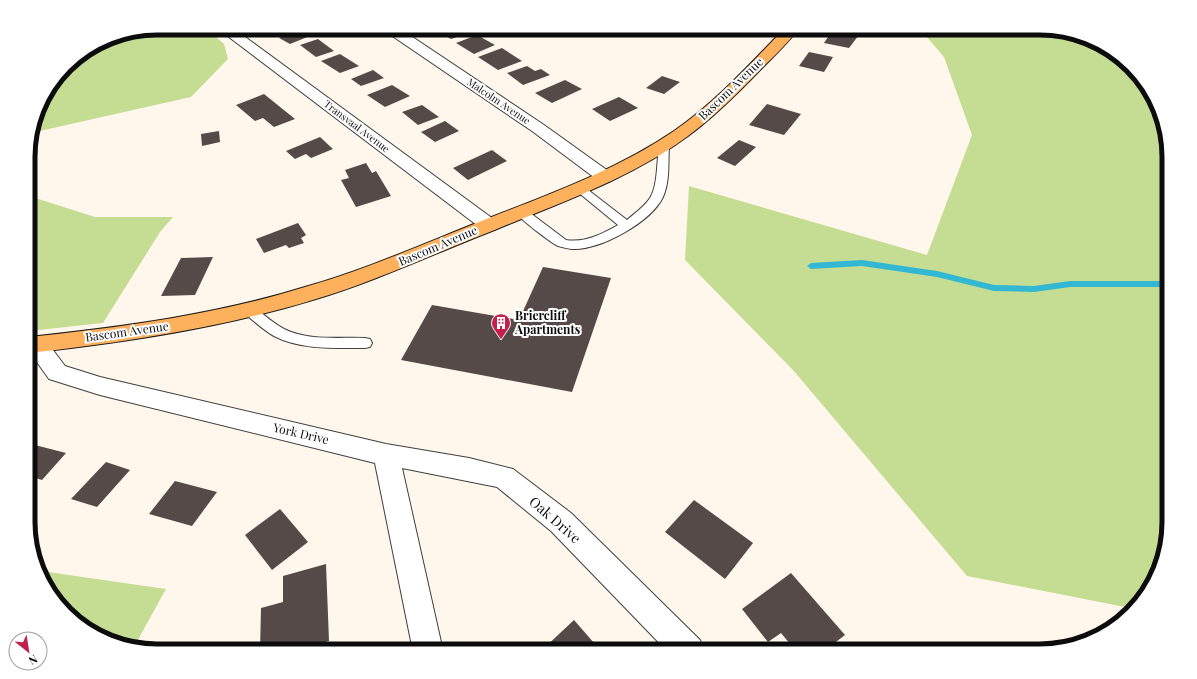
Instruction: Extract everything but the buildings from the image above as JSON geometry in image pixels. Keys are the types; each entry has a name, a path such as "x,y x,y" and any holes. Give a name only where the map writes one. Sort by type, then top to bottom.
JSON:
{"main road":[{"name":"Bascom Avenue","path":"35,345 149,330 249,310 308,294 382,269 489,224 605,178 664,145 706,115 785,35"}],"street":[{"name":"Transvaal Avenue","path":"233,35 489,224"},
{"name":"Malcolm Avenue","path":"400,35 538,128 605,178"},
{"name":"York Drive","path":"35,348 57,373 100,386 386,455"},
{"name":"Oak Drive","path":"386,455 469,469 504,478 561,522 682,644"},
{"path":"386,455 426,644"}],"lane":[{"path":"521,212 563,243 582,245 594,241 626,225 651,206 658,195 664,145"},
{"path":"579,188 626,225"},
{"path":"249,310 278,332 293,338 365,343"}],"green space":[{"path":"157,35 214,35 224,44 228,59 191,97 38,131 44,110 51,96 65,76 76,65 96,51 125,39"},
{"path":"925,35 1040,35 1072,39 1101,51 1126,71 1141,89 1156,118 1162,149 1162,530 1160,546 1153,569 1146,583 1127,607 967,576 793,370 685,260 689,186 927,255 972,135 944,57"},
{"path":"35,198 95,217 173,217 160,232 103,323 35,330"},
{"path":"45,572 166,589 137,642 110,635 83,619 60,596"}],"waterway":[{"path":"811,266 862,263 937,274 994,288 1034,289 1070,284 1162,284"}],"place":[{"name":"Briercliff Apartments","path":"501,340"}]}
